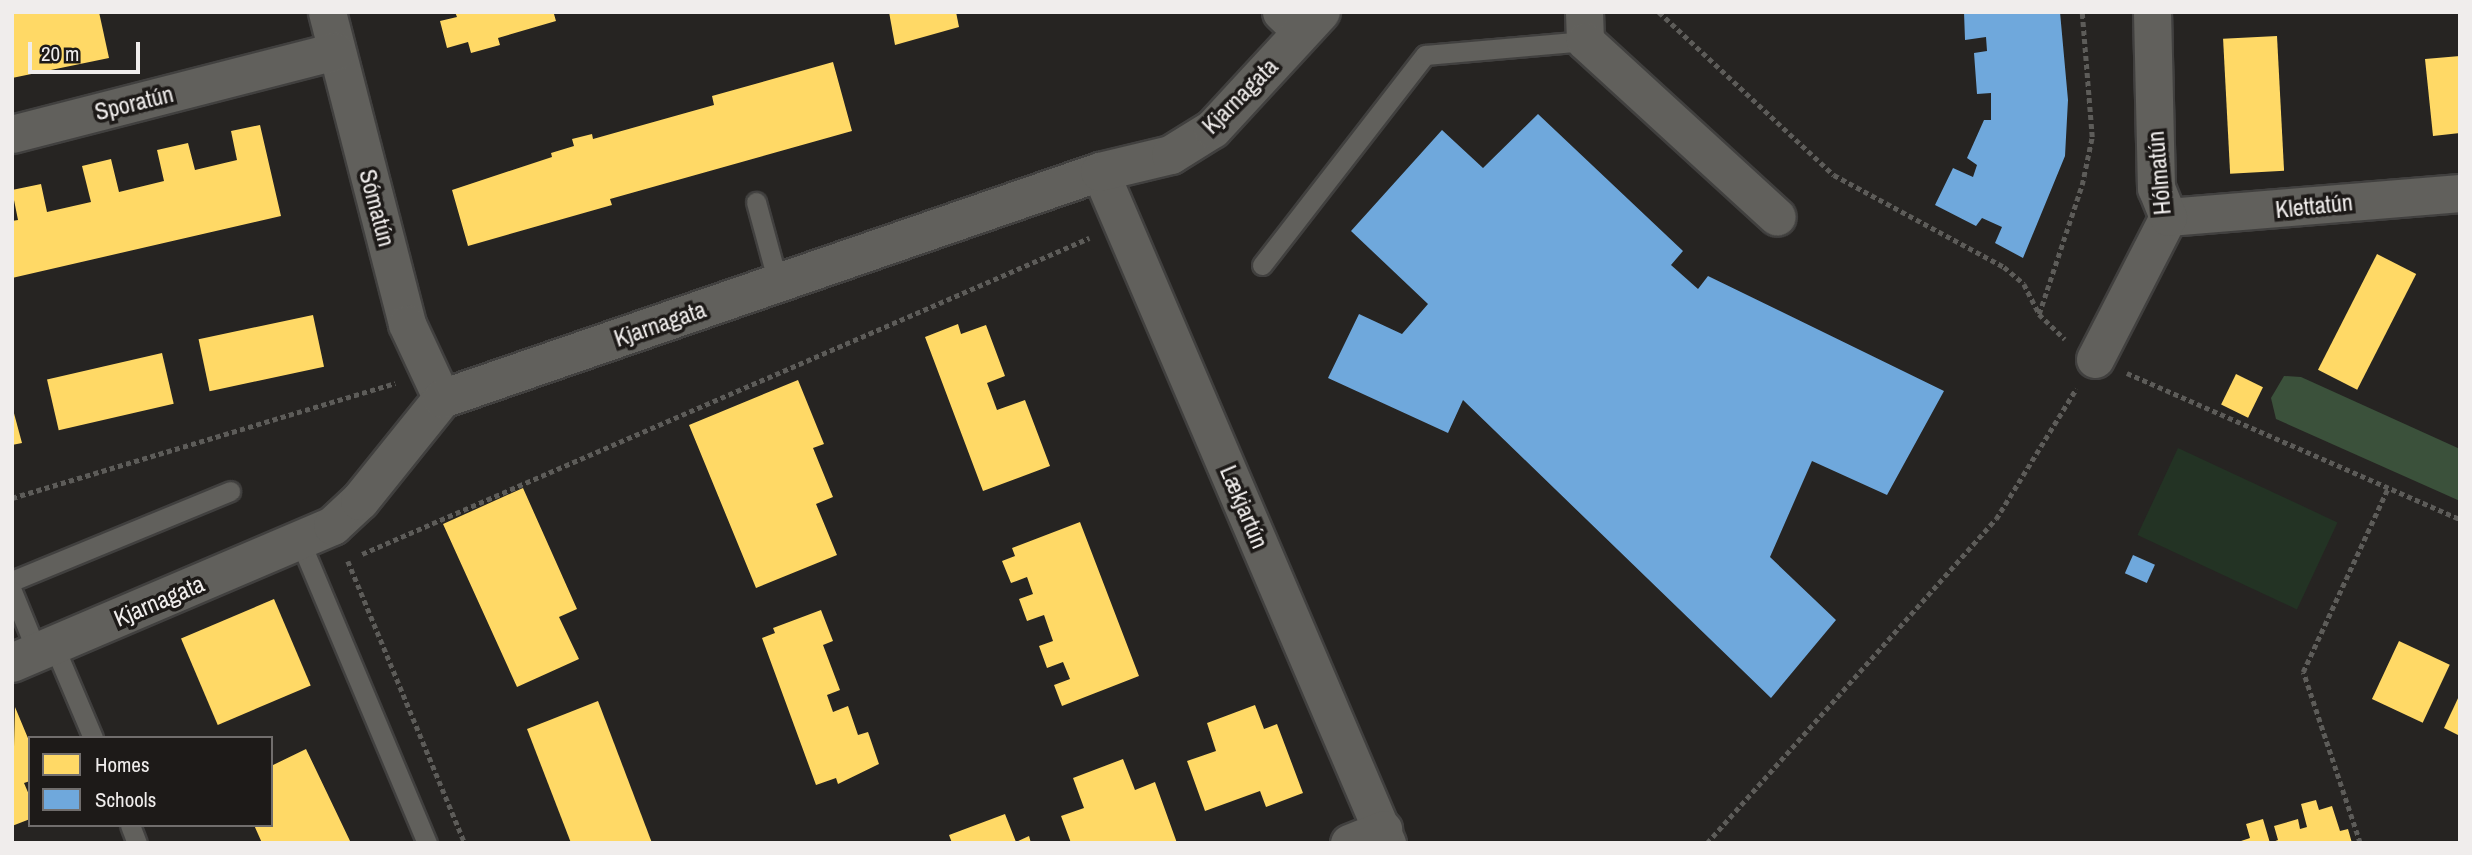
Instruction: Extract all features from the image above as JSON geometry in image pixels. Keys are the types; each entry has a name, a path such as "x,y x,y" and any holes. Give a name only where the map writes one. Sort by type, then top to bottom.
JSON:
{"street":[{"name":"Sómatún","path":"327,12 407,324 442,399"},
{"name":"Hólmatún","path":"2095,359 2168,217 2155,188 2152,12"},
{"name":"Kjarnagata","path":"34,654 307,558 347,516 442,399 1100,172 1171,155 1213,129 1261,82 1301,19"},
{"path":"1585,27 1777,217"},
{"name":"Sporatún","path":"12,134 337,51"},
{"name":"Lækjartún","path":"1100,172 1385,836"},
{"name":"Klettatún","path":"2168,217 2460,194"},
{"path":"1349,843 1385,836"}],"lane":[{"path":"1262,265 1425,55 1585,27"},
{"path":"756,202 778,283"},
{"path":"12,581 230,491"},
{"path":"307,558 427,843"},
{"path":"12,591 34,654 92,736"},
{"path":"131,827 138,843"}],"path":[{"path":"1659,12 1833,175 2004,267 2024,284 2039,314 2095,359 2460,519"},
{"path":"2039,314 2082,184 2092,137 2082,12"},
{"path":"307,558 347,560 1123,224"},
{"path":"1706,843 1996,519 2095,359"},
{"path":"12,498 399,381"},
{"path":"2360,843 2304,672 2388,488"},
{"path":"347,560 465,843"}],"green space":[{"path":"2284,376 2301,377 2460,449 2460,501 2276,419 2271,398"},
{"path":"2178,448 2338,522 2297,609 2137,535"}],"building: Homes":[{"path":"12,12 99,12 109,58 12,78"},
{"path":"455,12 558,13 554,14 556,21 498,38 500,45 471,53 468,42 447,48 440,21 457,17"},
{"path":"889,12 956,12 959,27 895,45"},
{"path":"2277,36 2284,171 2230,174 2223,39"},
{"path":"2460,56 2460,133 2433,136 2425,59"},
{"path":"833,62 852,131 610,199 612,205 468,246 452,190 552,157 551,153 574,146 572,139 592,134 593,139 714,105 712,96"},
{"path":"260,125 281,216 12,278 12,221 18,220 12,190 41,184 47,212 91,202 82,166 111,159 119,192 164,181 157,150 188,143 195,170 237,160 231,131"},
{"path":"2377,254 2416,274 2357,390 2318,370"},
{"path":"313,315 324,367 210,391 199,339"},
{"path":"958,324 961,334 986,325 1005,376 987,383 997,410 1025,400 1050,466 983,491 925,337"},
{"path":"162,353 174,404 59,430 47,380"},
{"path":"2236,374 2263,387 2248,418 2221,405"},
{"path":"798,380 824,444 813,448 833,497 816,504 837,555 756,588 689,425"},
{"path":"12,406 22,443 12,445"},
{"path":"523,488 577,609 559,617 579,659 517,687 443,524"},
{"path":"1080,522 1139,676 1062,706 1054,685 1070,679 1063,662 1047,668 1039,646 1053,641 1044,615 1027,621 1019,599 1033,594 1027,577 1011,583 1002,561 1015,556 1012,548"},
{"path":"274,599 311,686 218,725 181,638"},
{"path":"821,610 833,641 823,645 840,690 827,695 833,712 848,706 858,735 868,732 879,764 838,784 836,778 816,785 762,638 775,633 773,628"},
{"path":"2399,641 2450,665 2423,723 2372,699"},
{"path":"2460,694 2460,736 2444,728"},
{"path":"598,701 652,843 571,843 527,729"},
{"path":"1255,705 1264,729 1277,724 1303,793 1266,807 1260,791 1205,811 1187,761 1216,751 1207,723"},
{"path":"15,707 28,738 28,782 24,783 28,792 28,820 12,826"},
{"path":"306,749 351,843 262,843 255,827 273,827 273,765"},
{"path":"1123,759 1135,790 1155,782 1177,843 1071,843 1061,816 1084,808 1073,778"},
{"path":"2316,800 2319,810 2332,806 2340,831 2348,829 2352,843 2270,843 2278,840 2274,826 2298,819 2300,829 2307,827 2301,804"},
{"path":"1005,814 1016,842 1029,836 1031,843 952,843 949,835"},
{"path":"2263,819 2270,843 2235,843 2250,838 2246,824"}],"building: Schools":[{"path":"1964,12 2060,12 2068,100 2065,156 2023,258 1995,243 2002,227 1982,218 1976,226 1935,205 1953,168 1973,177 1977,165 1967,158 1984,120 1991,120 1991,93 1977,94 1974,53 1987,51 1986,37 1965,40"},
{"path":"1538,114 1683,251 1671,265 1698,289 1708,276 1944,391 1887,495 1812,461 1770,557 1836,620 1771,698 1463,400 1448,433 1328,378 1359,314 1402,334 1428,304 1351,231 1442,130 1483,168"},
{"path":"2133,555 2155,565 2147,583 2125,573"}]}
